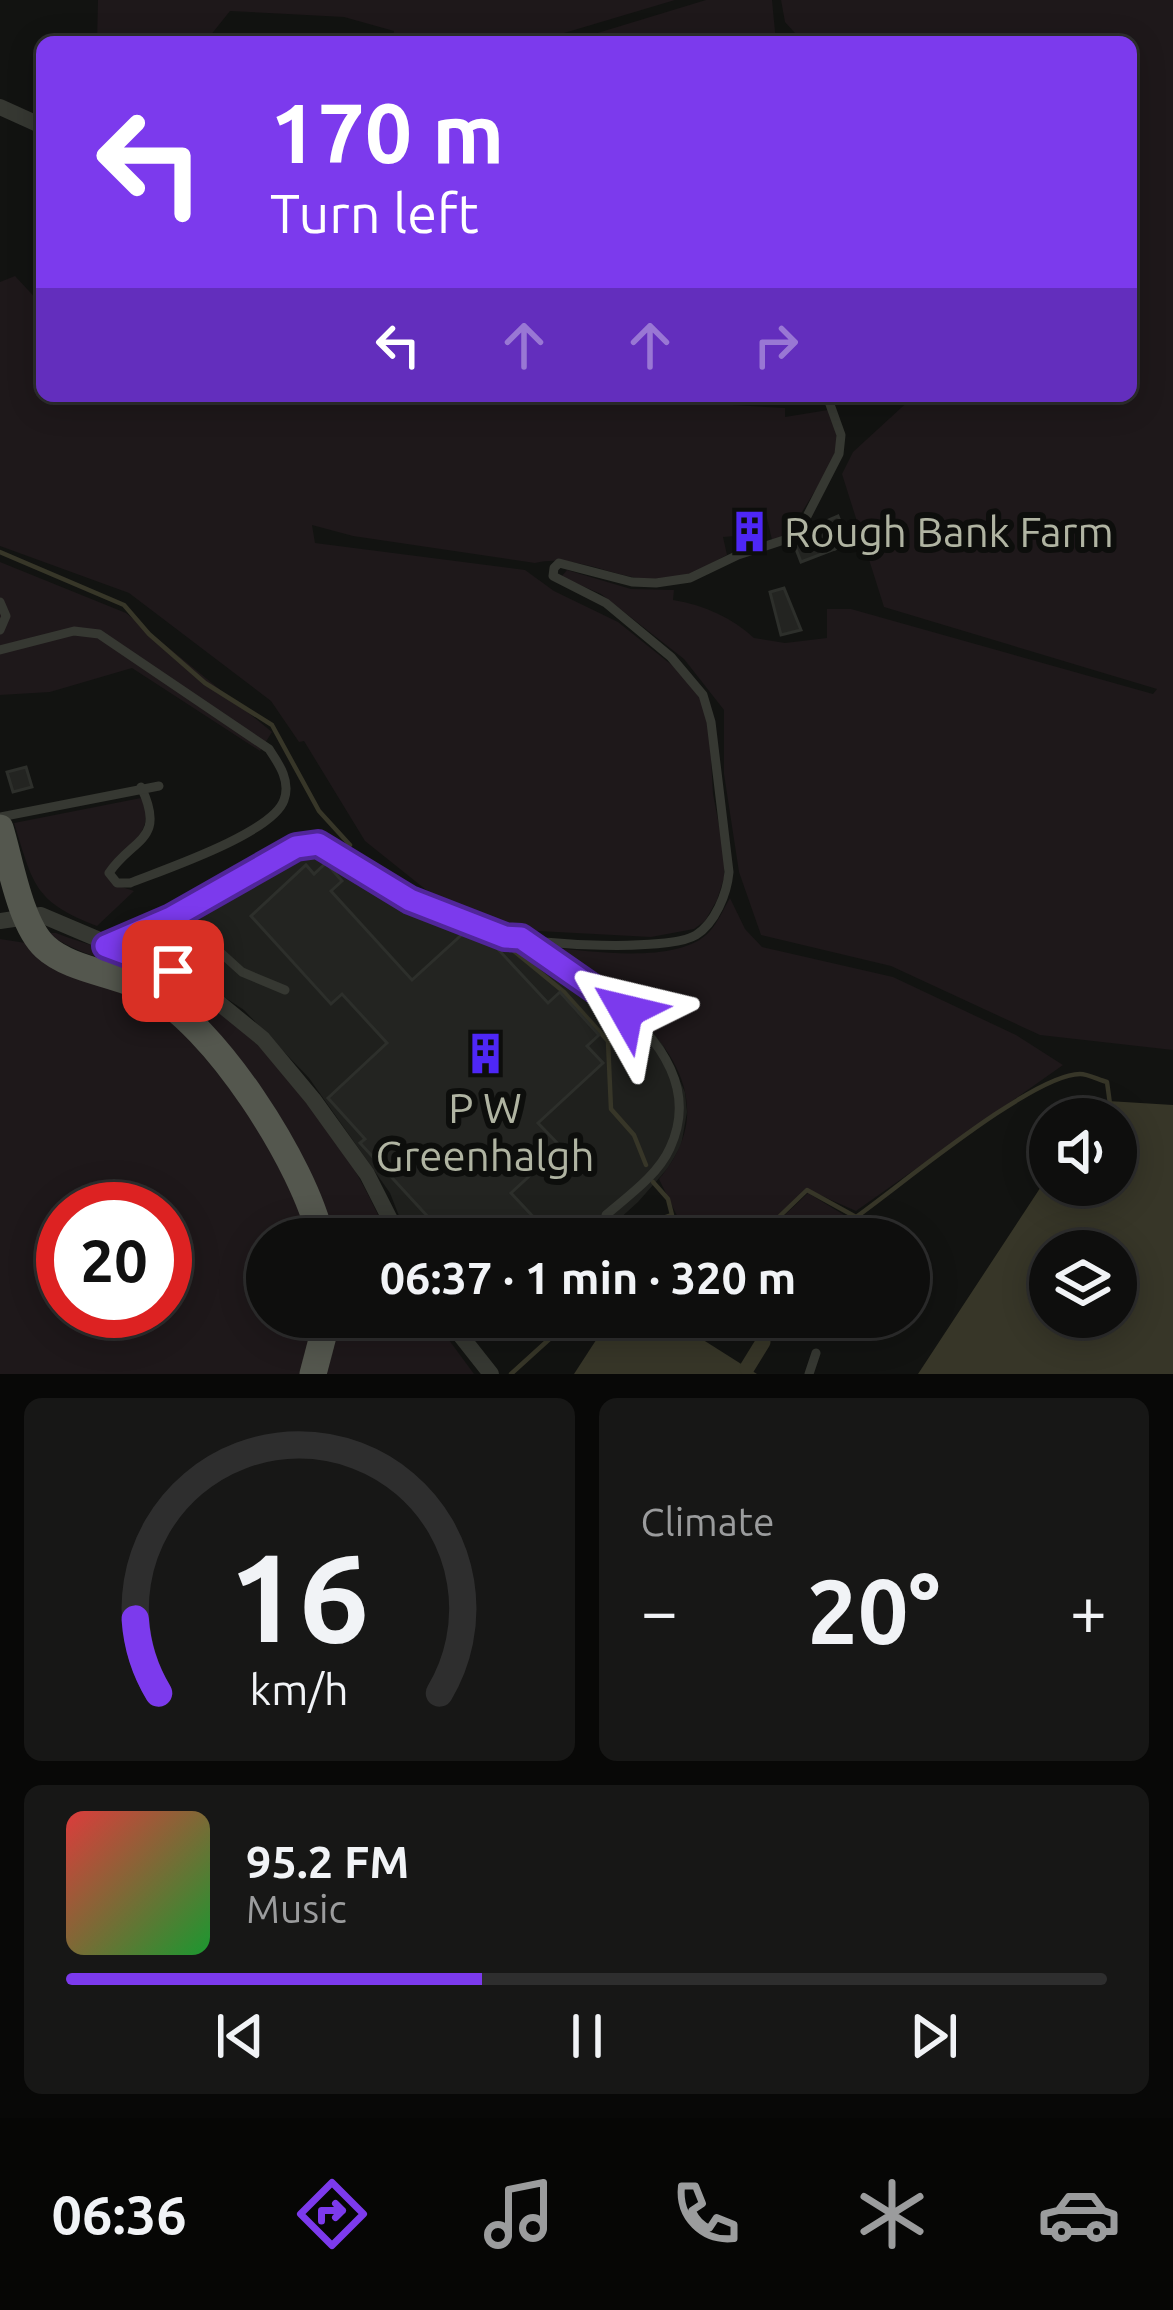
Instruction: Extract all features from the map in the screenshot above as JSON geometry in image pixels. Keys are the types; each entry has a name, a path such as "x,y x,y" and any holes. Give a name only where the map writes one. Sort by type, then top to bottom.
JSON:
{"main road":[{"path":"0,828 14,920 47,949 147,989 190,1020 285,1150 313,1218"},
{"path":"313,1374 322,1338"}],"street":[{"path":"0,107 36,123"},
{"path":"14,920 41,915 173,971 203,990 263,1039 314,1099 367,1174 389,1218"},
{"path":"463,1338 491,1374"}],"lane":[{"path":"106,946 178,914 296,847 318,844 410,900 505,937 665,944 684,941 709,924 728,886 729,872 710,710 691,677 670,656 607,603 560,582 553,576 554,568 560,562 632,582 679,581 787,539 814,505 839,454 841,435 829,402"},
{"path":"0,602 6,616 0,630"},
{"path":"0,650 74,631 99,634 268,749 283,770 286,799 280,809 238,837 130,883 117,883 109,873 113,865 137,848 149,827 151,815 141,787"},
{"path":"0,817 159,786"},
{"path":"178,914 242,972 285,990"},
{"path":"521,938 626,1011 660,1047 675,1089 679,1123 668,1153 606,1215"},
{"path":"809,1374 816,1353"}],"shaded area":[{"path":"98,0 675,0 554,36 393,36 394,31 344,17 230,11 210,36 97,36"},
{"path":"706,0 772,0 775,36 588,36"},
{"path":"781,0 1173,0 1173,1050 1040,1035 891,966 761,935 739,872 724,774 724,710 684,659 601,594 561,577 567,570 631,589 674,590 673,600 717,613 754,638 785,643 827,638 827,609 851,609 1153,694 1157,689 884,607 842,474 853,452 907,402 1137,402 1137,36 798,36 785,22"},
{"path":"15,276 36,299 36,402 697,402 785,408 785,417 828,410 836,423 837,452 789,533 772,540 766,514 733,516 735,536 723,537 727,555 684,576 647,579 572,562 535,563 353,536 312,525 315,543 525,570 554,591 618,622 683,674 709,722 713,794 724,851 724,878 705,921 694,929 651,937 519,930 483,923 425,889 365,841 304,741 299,742 271,701 129,593 0,546 0,282"},
{"path":"0,562 126,613 272,732 260,751 132,668 50,692 0,695"},
{"path":"141,798 143,828 109,866 113,884 134,891 97,926 48,899 32,876 14,823"},
{"path":"307,850 364,879 408,909 447,917 546,959 553,948 612,989 659,1036 685,1092 681,1146 668,1168 620,1218 400,1218 390,1193 309,1078 244,1010 145,945 277,862"},
{"path":"730,898 745,929 762,947 893,977 1016,1035 1063,1065 856,1211 806,1189 775,1218 678,1218 659,1179 681,1144 687,1109 680,1077 664,1046 640,1018 553,948 658,952 696,942"},
{"path":"48,933 147,966 233,1022 324,1122 379,1218 322,1218 204,1010 156,977"},
{"path":"0,939 26,943 164,1008 269,1136 305,1218 246,1218 246,1338 315,1338 304,1374 0,1374"},
{"path":"1137,1103 1173,1105 1173,1374 918,1374 1029,1205 1137,1206"},
{"path":"808,1193 849,1218 781,1218"},
{"path":"333,1338 447,1338 474,1374 324,1374"},
{"path":"597,1338 700,1338 757,1374 574,1374"}],"building":[{"name":"Rough Bank Farm","path":"756,515 759,547 744,548 741,517"},
{"path":"838,516 849,543 835,549 824,522"},
{"path":"826,528 835,549 801,562 793,541"},
{"path":"784,588 801,630 781,635 770,592"},
{"path":"26,767 32,787 13,792 7,772"},
{"name":"P W Greenhalgh","path":"326,863 342,881 331,891 412,980 467,930 475,939 482,932 548,1003 560,992 599,1035 587,1046 603,1063 538,1123 561,1147 511,1193 534,1218 429,1218 360,1143 365,1139 328,1098 387,1043 342,994 331,1004 251,916 306,865 314,874"}],"waterway":[{"path":"0,552 124,605 205,683 272,725 319,811 350,845"},
{"path":"509,947 564,992 608,1041 611,1109 634,1135 646,1165"},
{"path":"778,1218 807,1190 856,1217 1000,1111 1059,1079 1080,1074 1107,1082 1109,1098"},
{"path":"653,1182 668,1199 672,1215 663,1218"},
{"path":"511,1374 551,1338"},
{"path":"760,1338 763,1342"},
{"path":"747,1368 763,1342"}],"place":[{"name":"Rough Bank Farm","path":"750,532"},
{"name":"P W Greenhalgh","path":"485,1054"}],"route":[{"path":"173,971 106,946 171,918 296,847 318,844 410,900 505,937 521,938 626,1011"}]}
